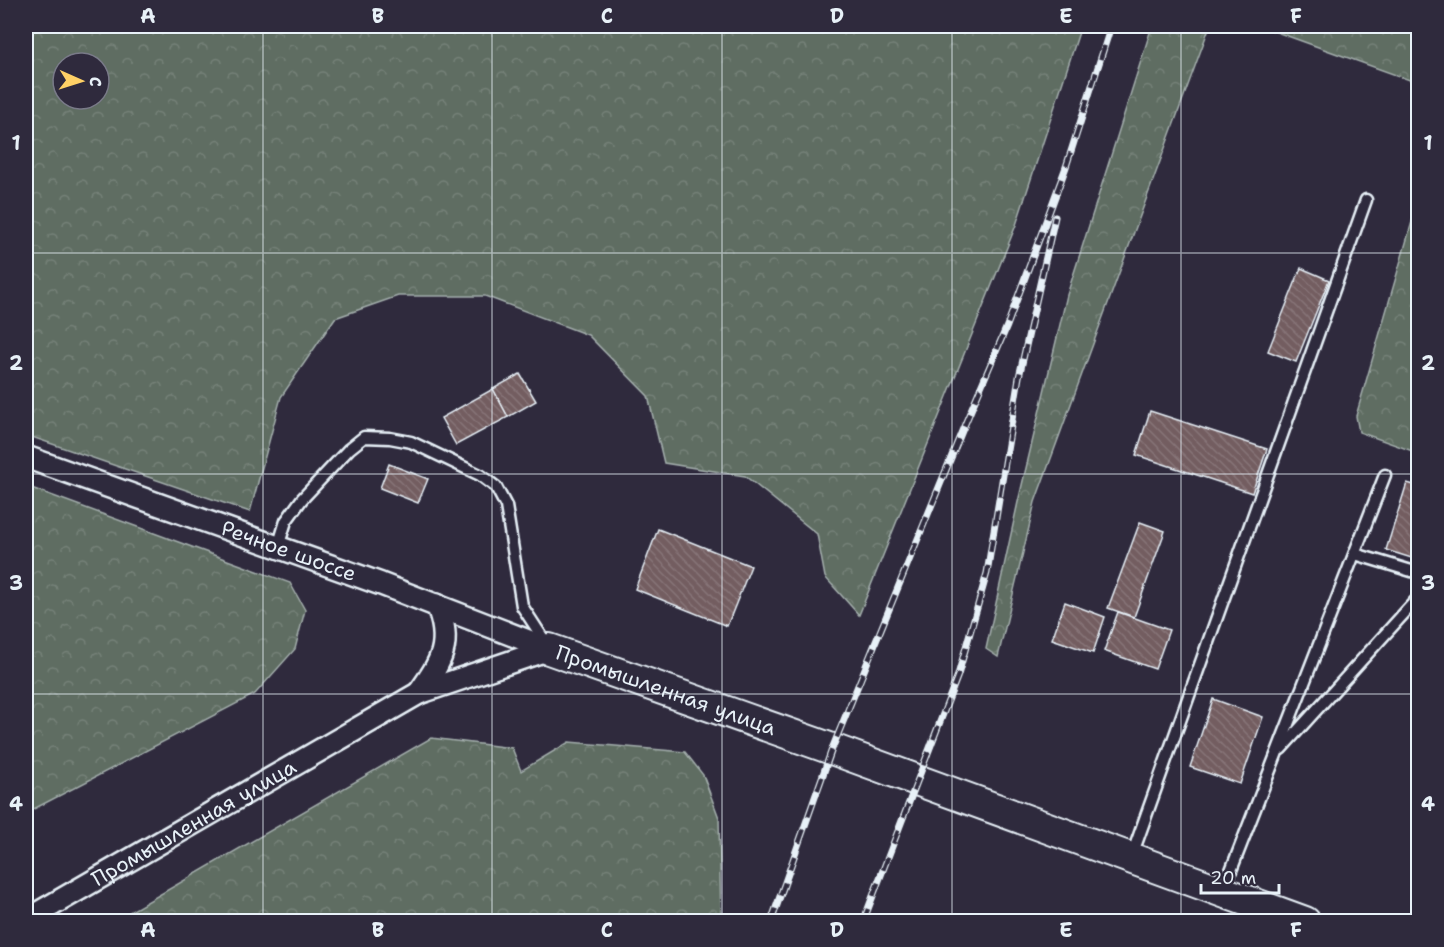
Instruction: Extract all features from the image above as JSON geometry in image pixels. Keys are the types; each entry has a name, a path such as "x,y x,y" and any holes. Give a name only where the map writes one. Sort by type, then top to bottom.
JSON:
{"street":[{"name":"Речное шоссе","path":"26,457 437,605 549,649"},
{"path":"419,693 437,667 444,648 445,632 437,605"},
{"name":"Промышленная улица","path":"26,920 419,693 549,649 1305,921"}],"lane":[{"path":"1131,858 1366,200"},
{"path":"278,547 286,521 302,499 364,437 411,442 480,475 496,487 506,507 522,606 549,649"},
{"path":"1223,892 1385,475"},
{"path":"1355,554 1419,573"},
{"path":"1277,753 1419,598"}],"green space":[{"path":"26,26 1081,26 1016,225 859,615 825,577 817,534 745,476 664,463 648,396 588,335 485,296 398,296 335,318 281,397 250,512 26,435"},
{"path":"1152,26 1213,26 1209,28 1035,502 998,657 986,649 1067,295"},
{"path":"1260,26 1418,26 1418,83"},
{"path":"1418,201 1418,453 1359,432 1356,416"},
{"path":"26,486 290,583 305,610 295,649 255,694 26,813"},
{"path":"431,738 512,748 521,771 569,742 685,752 703,775 719,818 721,921 114,921"}],"building":[{"path":"1301,268 1329,280 1296,362 1268,351"},
{"path":"520,374 536,401 508,417 493,389"},
{"path":"493,389 508,417 456,445 441,418"},
{"path":"1150,411 1267,449 1252,493 1136,455"},
{"path":"389,464 428,479 418,503 380,488"},
{"path":"1407,483 1418,486 1418,560 1386,550"},
{"path":"1140,522 1165,531 1134,617 1108,608"},
{"path":"658,529 751,566 727,626 635,589"},
{"path":"1065,602 1105,617 1093,653 1052,639"},
{"path":"1118,612 1169,630 1155,669 1104,651"},
{"path":"1213,699 1263,717 1240,784 1190,767"}],"railway":[{"path":"771,922 832,749 1007,326 1066,167 1111,26"},
{"path":"863,922 958,675 987,573 1019,377 1055,217"}]}
